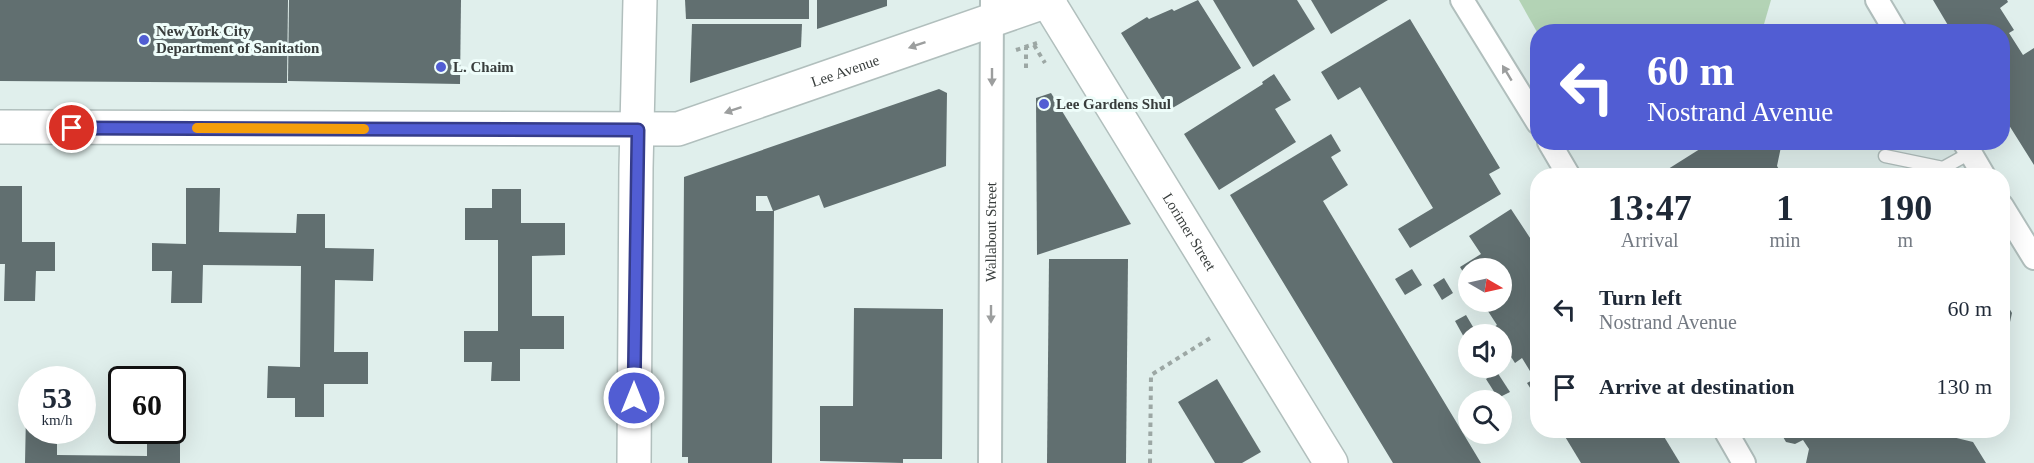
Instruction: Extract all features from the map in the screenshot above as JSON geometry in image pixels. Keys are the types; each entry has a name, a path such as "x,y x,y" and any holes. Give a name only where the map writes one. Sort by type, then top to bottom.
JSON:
{"main road":[{"path":"634,463 640,0"},
{"name":"Lee Avenue","path":"0,127 678,129 992,9 1048,0"},
{"name":"Lorimer Street","path":"1048,0 1331,463"}],"street":[{"path":"1462,0 1530,110"},
{"path":"1877,0 1891,24"},
{"name":"Wallabout Street","path":"990,463 992,9"},
{"path":"1554,150 1564,168"},
{"path":"1968,150 1979,168"},
{"path":"2010,219 2034,258"},
{"path":"1730,438 1744,463"}],"lane":[{"path":"1885,156 1942,168 1964,150"}],"path":[{"path":"1012,52 1044,41"},
{"path":"1034,45 1045,63"},
{"path":"1026,47 1026,68"},
{"path":"1150,463 1151,375 1212,337"}],"green space":[{"path":"1519,0 1771,0 1764,24 1532,24"}],"building":[{"name":"New York City Department of Sanitation","path":"0,0 288,0 287,83 0,81"},
{"path":"289,0 461,0 460,84 288,81"},
{"path":"685,0 809,0 809,19 686,19"},
{"path":"817,0 887,0 887,6 817,29"},
{"path":"1198,0 1241,68 1169,110 1121,33 1147,17 1149,19 1172,9 1174,11"},
{"path":"1213,0 1297,0 1315,29 1253,67"},
{"path":"1311,0 1388,0 1331,34"},
{"path":"1933,0 2007,0 2008,2 2000,8 2014,30 2010,32 2010,24 1947,24"},
{"path":"1410,19 1500,168 1489,174 1501,194 1410,248 1398,229 1433,208 1360,87 1338,100 1321,72"},
{"path":"692,24 802,24 801,47 690,83"},
{"path":"2010,35 2023,55 2034,48 2034,165 2010,127"},
{"path":"1274,74 1291,100 1275,109 1296,142 1219,190 1184,134 1263,84 1262,82"},
{"path":"939,89 947,93 946,166 824,208 819,195 774,211 772,463 688,463 688,457 682,457 684,177","holes":["756,196 767,196 773,211 756,211"]},
{"path":"1051,93 1131,224 1037,255 1036,98"},
{"path":"1331,134 1341,151 1331,157 1348,185 1323,201 1458,425 1458,444 1470,444 1481,463 1393,463 1230,195"},
{"path":"1698,150 1780,150 1778,168 1670,168"},
{"path":"0,186 22,186 22,242 55,242 55,271 36,271 35,301 4,301 5,264 0,264"},
{"path":"186,188 220,188 219,232 296,233 297,214 325,214 325,248 374,249 373,281 335,280 334,352 368,352 368,384 324,384 324,417 295,417 295,398 267,398 268,366 300,367 301,266 203,265 202,303 171,303 172,271 152,271 152,243 186,244"},
{"path":"492,189 521,189 521,223 565,223 565,255 532,256 532,316 564,316 564,349 520,349 520,381 491,381 492,362 464,362 464,331 498,331 498,240 465,240 465,208 492,208"},
{"path":"1511,209 1530,238 1530,371 1522,358 1515,363 1512,358 1512,324 1496,324 1489,312 1512,312 1512,258 1475,258 1481,254 1469,236"},
{"path":"1049,259 1128,259 1126,463 1047,463"},
{"path":"1412,269 1422,285 1405,295 1395,279"},
{"path":"1444,278 1453,293 1442,300 1433,285"},
{"path":"854,308 943,309 942,459 903,459 903,463 820,461 820,406 853,406"},
{"path":"1466,315 1471,324 1458,324 1458,326 1455,321"},
{"path":"1501,378 1509,390 1493,390 1486,379"},
{"path":"1217,379 1261,452 1242,463 1215,463 1178,402"},
{"path":"1566,438 1665,438 1680,463 1581,463"},
{"path":"1784,438 1956,438 1973,442 1986,463 1806,463 1809,449 1803,440 1795,444 1786,442"},
{"path":"25,444 57,444 57,455 147,456 147,444 180,444 180,463 25,463"}],"slow traffic":[{"path":"197,128 364,129"}],"place":[{"name":"New York City Department of Sanitation","path":"144,40"},
{"name":"L. Chaim","path":"441,67"},
{"name":"Lee Gardens Shul","path":"1044,104"}],"route":[{"path":"72,128 638,130 634,398"}]}
